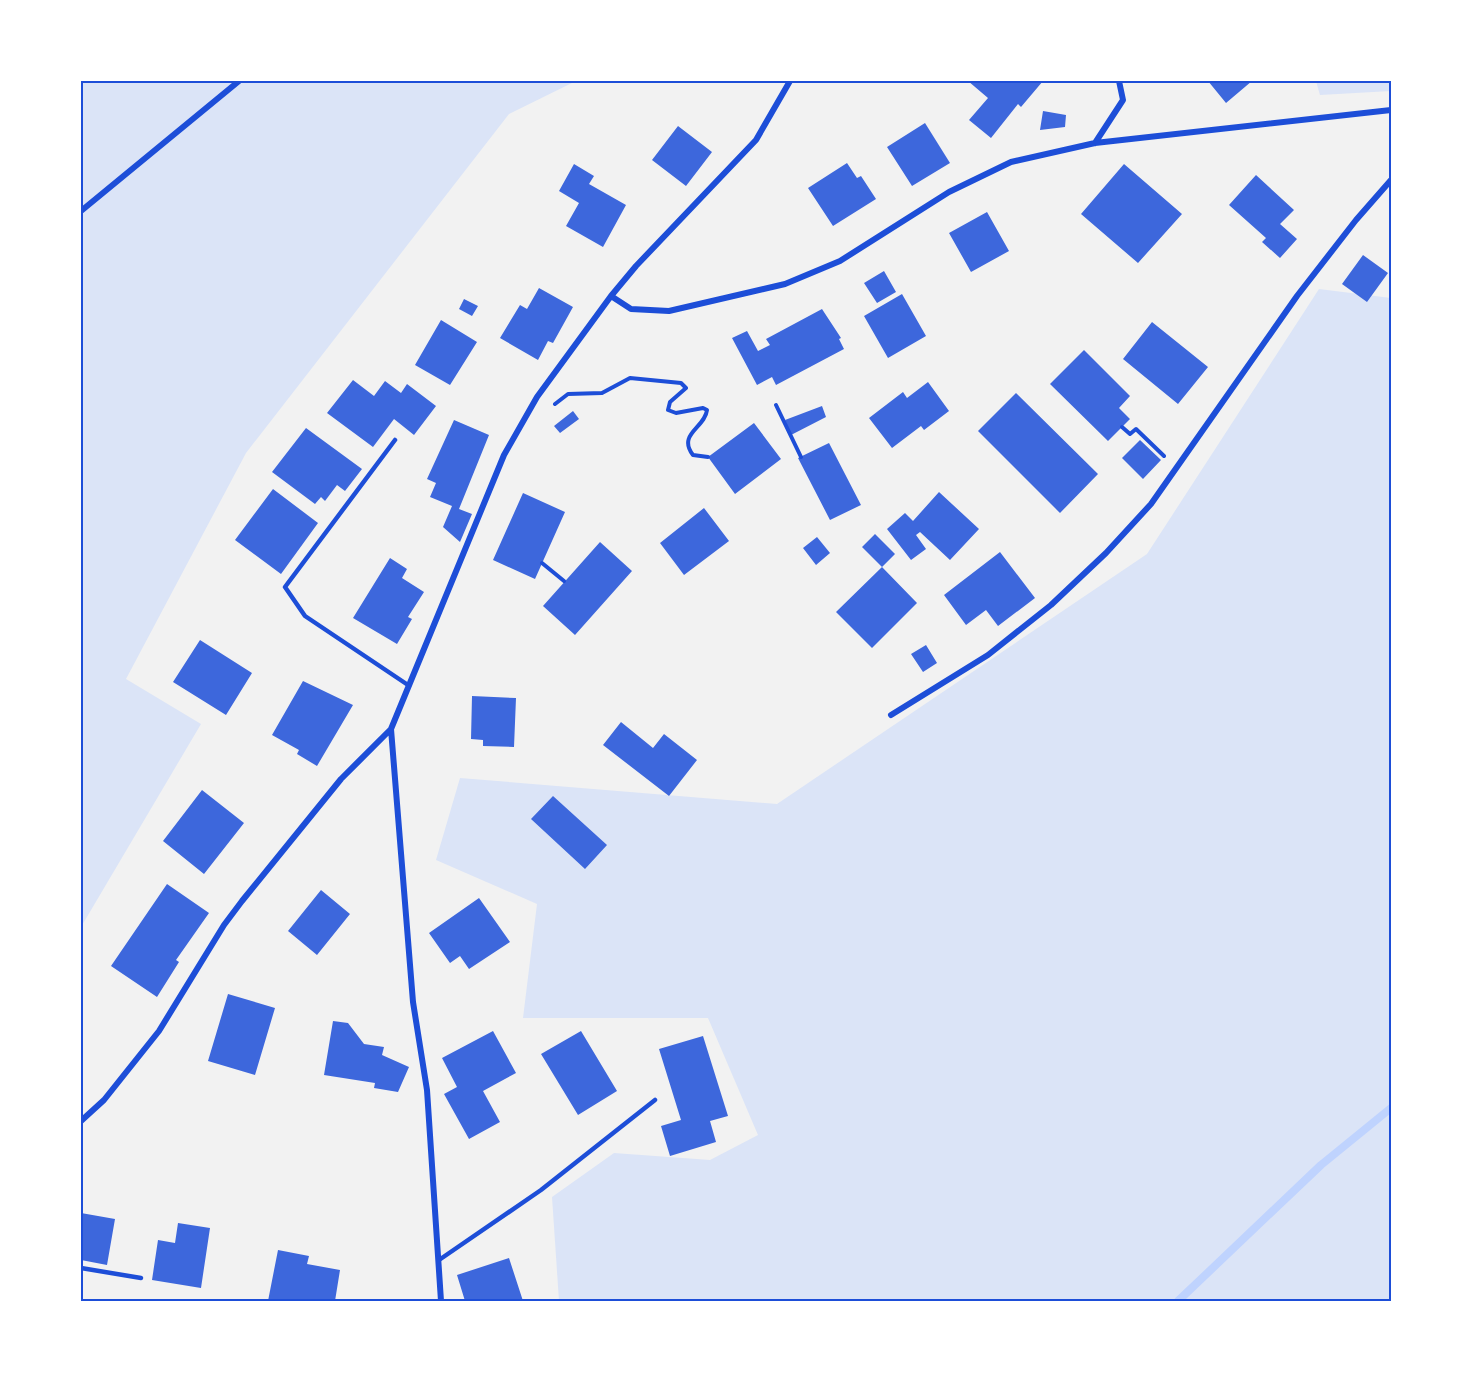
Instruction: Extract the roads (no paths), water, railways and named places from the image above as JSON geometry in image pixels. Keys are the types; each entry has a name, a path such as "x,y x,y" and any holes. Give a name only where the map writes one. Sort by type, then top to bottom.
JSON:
{"street":[{"path":"81,211 239,81"},
{"path":"81,1121 104,1100 159,1031 224,925 256,884 341,779 391,729 504,455 521,423 611,296 756,140 790,81"},
{"path":"1095,143 1123,100 1119,81"},
{"path":"611,296 631,309 669,310 785,284 840,261 949,192 1011,162 1095,143 1391,110"},
{"path":"891,715 988,655 1051,605 1106,553 1151,504 1297,296 1356,220 1391,180"},
{"path":"391,729 413,1002 428,1102 441,1301"}],"lane":[{"path":"395,440 285,586 305,616 408,685"},
{"path":"439,1260 541,1190 654,1100"},
{"path":"81,1268 141,1278"}],"waterway":[{"path":"1178,1301 1321,1165 1391,1108"}]}
